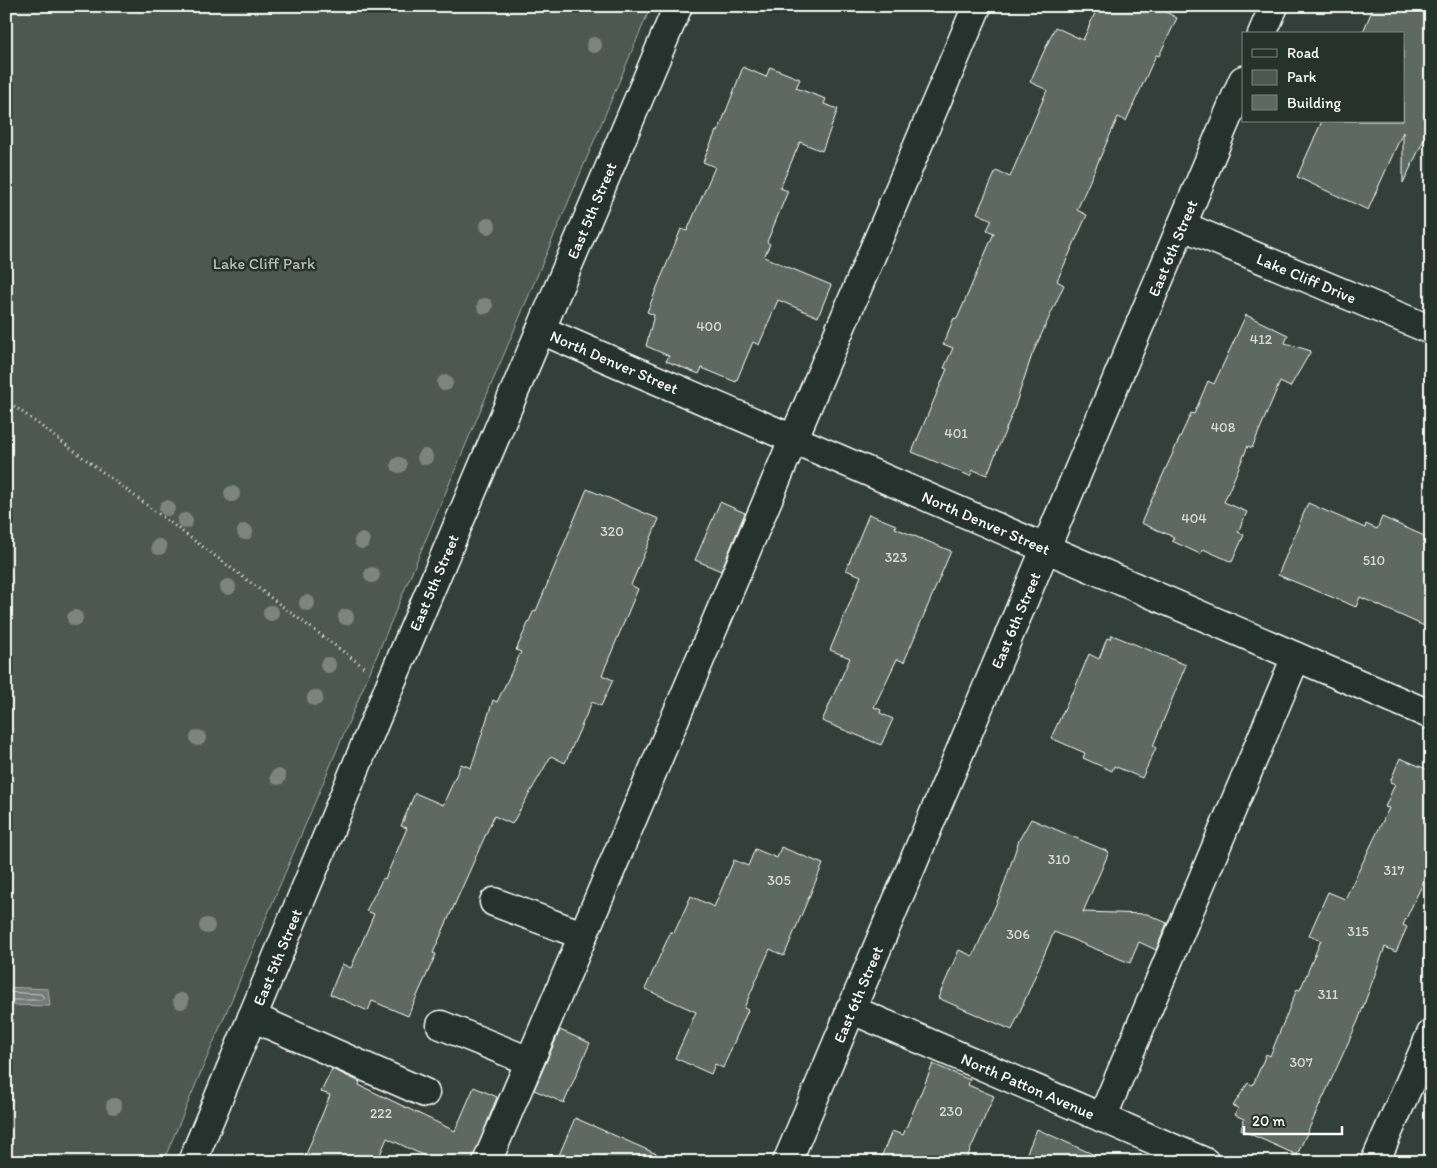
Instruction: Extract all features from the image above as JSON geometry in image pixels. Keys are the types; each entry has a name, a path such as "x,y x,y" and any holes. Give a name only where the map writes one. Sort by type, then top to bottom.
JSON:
{"street":[{"name":"East 5th Street","path":"192,1162 390,685 678,6"},
{"path":"487,1162 792,438 977,6"},
{"path":"1263,32 1274,6"},
{"name":"East 6th Street","path":"787,1162 1047,549 1242,82"},
{"name":"Lake Cliff Drive","path":"1183,226 1431,330"},
{"name":"North Denver Street","path":"542,330 1431,715"},
{"path":"1102,1118 1296,658"},
{"path":"494,902 582,936"},
{"name":"North Patton Avenue","path":"850,1010 1206,1162"},
{"path":"252,1017 425,1093"},
{"path":"441,1025 529,1061"},
{"path":"1375,1162 1431,1034"}],"path":[{"path":"6,400 360,665 390,685"}],"green space":[{"name":"Lake Cliff Park","path":"6,6 651,6 163,1162 6,1162"}],"water":[{"path":"6,987 48,989 50,1006 6,1005"}],"building":[{"path":"1098,6 1155,6 1177,18 1159,56 1156,55 1126,121 1118,117 1077,210 1087,215 1057,281 1064,285 1032,355 1013,412 987,475 973,470 970,476 912,452 947,369 944,368 953,348 943,344 954,318 957,319 994,233 987,230 992,220 977,213 996,171 1010,177 1047,90 1030,82 1055,27 1083,40"},
{"path":"1374,6 1431,6 1431,125 1403,183 1403,132 1368,210 1297,177 1322,122 1404,122 1404,32 1363,32"},
{"path":"743,67 766,77 770,67 800,79 796,88 826,99 824,104 838,109 822,151 800,142 780,188 788,191 767,242 770,244 764,257 831,285 818,317 778,300 759,345 753,342 736,382 702,368 699,374 666,361 669,356 646,346 654,315 647,312 681,229 687,231 715,167 703,162 716,131 718,132"},
{"path":"1246,315 1288,335 1285,343 1311,351 1290,387 1280,382 1252,448 1248,446 1224,502 1247,512 1238,532 1244,535 1232,562 1203,549 1200,554 1172,541 1174,537 1141,523 1191,413 1194,414 1208,381 1214,384"},
{"path":"587,489 659,519 631,585 638,589 602,675 613,680 601,706 592,702 565,763 551,756 512,824 494,816 433,953 436,954 408,1016 372,1001 368,1011 330,994 342,964 351,968 374,914 366,911 383,878 385,879 407,828 401,826 415,793 443,805 461,764 471,768 493,700 497,702 521,652 516,650 534,610 536,611"},
{"path":"720,502 745,513 721,571 695,560"},
{"path":"1308,503 1365,528 1366,524 1377,529 1382,517 1431,539 1431,629 1360,597 1356,607 1278,575"},
{"path":"869,514 896,525 895,528 951,551 904,662 897,659 874,707 881,710 880,713 893,719 881,745 822,721 850,658 830,650 861,576 846,570"},
{"path":"1112,635 1186,665 1153,746 1156,748 1142,778 1114,766 1112,771 1083,758 1085,753 1051,738 1089,654 1099,659 1107,638 1110,639"},
{"path":"1400,758 1431,771 1431,866 1403,925 1407,927 1396,952 1385,947 1358,1021 1297,1155 1241,1130 1244,1119 1235,1115 1238,1108 1233,1106 1248,1083 1253,1085 1266,1054 1270,1056 1297,989 1300,990 1321,940 1309,935 1328,892 1345,899 1389,808 1385,807 1395,784 1390,782"},
{"path":"1031,819 1109,852 1083,912 1147,914 1167,923 1156,950 1139,942 1130,963 1054,932 1012,1030 938,998 959,950 973,956 1001,893 1019,840"},
{"path":"781,847 823,864 784,956 770,949 744,1008 748,1010 723,1068 715,1064 711,1074 675,1058 696,1012 645,989 671,931 674,933 691,896 714,907 734,860 748,866 755,849 777,858"},
{"path":"560,1030 590,1043 564,1103 534,1090"},
{"path":"933,1064 970,1080 968,1085 994,1096 965,1162 879,1162 892,1131 903,1135"},
{"path":"332,1069 360,1082 359,1085 455,1131 474,1087 497,1097 472,1162 437,1162 387,1138 377,1162 303,1162 330,1095 321,1092"},
{"path":"575,1118 675,1162 556,1162"},
{"path":"1037,1129 1110,1162 1023,1162"}]}
